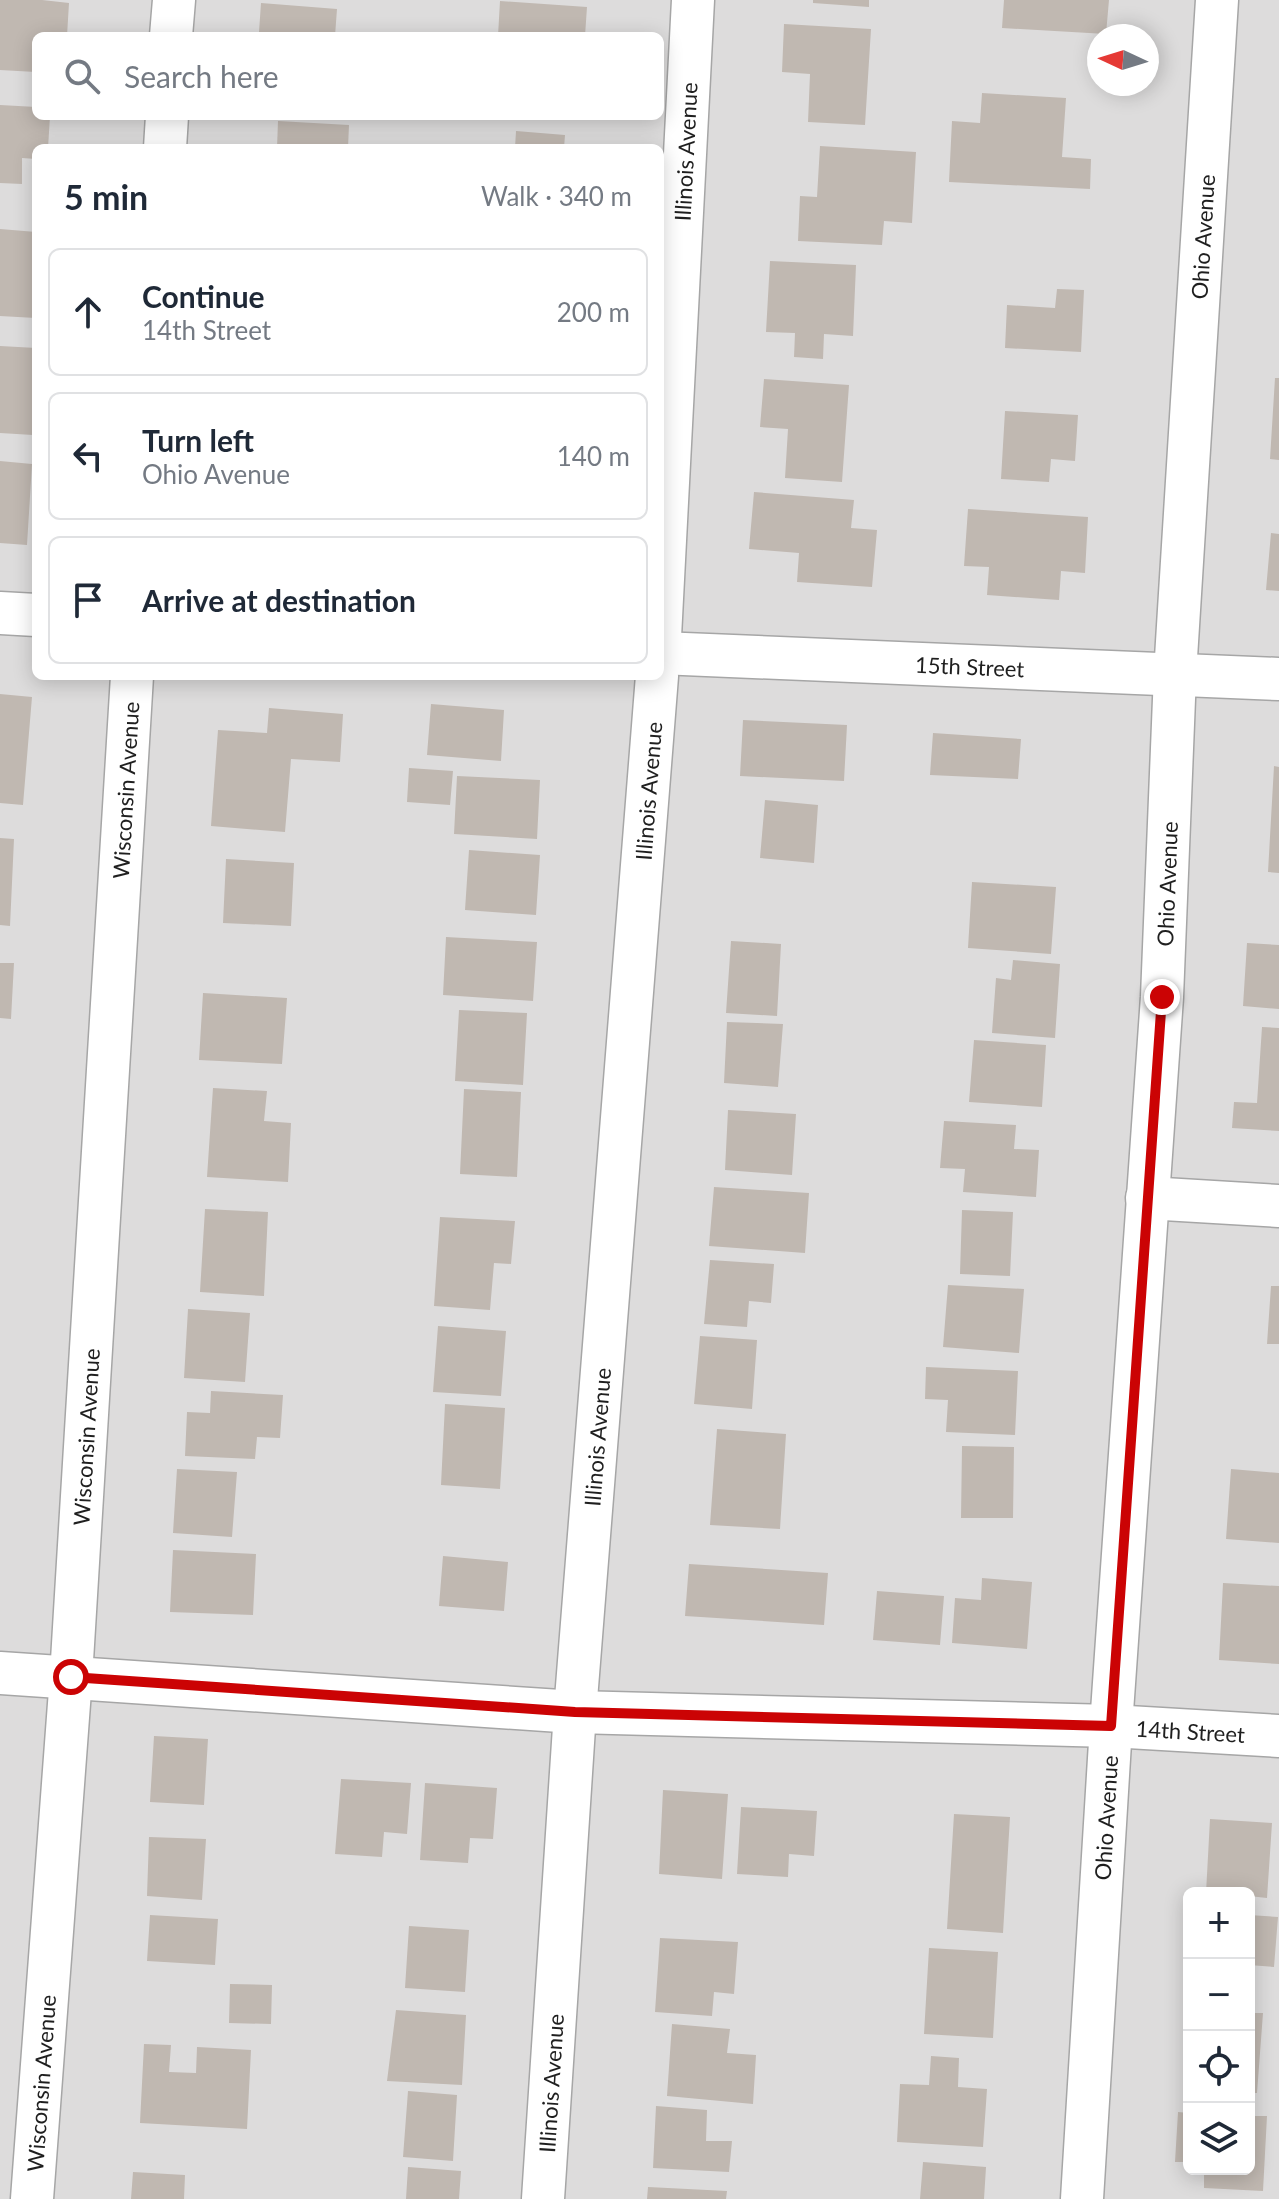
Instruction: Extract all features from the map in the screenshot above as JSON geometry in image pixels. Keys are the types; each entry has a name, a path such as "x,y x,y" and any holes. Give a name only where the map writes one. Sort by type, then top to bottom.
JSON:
{"street":[{"path":"171,32 174,0"},
{"name":"Illinois Avenue","path":"664,560 693,0"},
{"name":"Ohio Avenue","path":"1082,2199 1111,1726 1162,997 1175,674 1217,0"},
{"path":"165,144 167,120"},
{"path":"0,613 32,615"},
{"name":"15th Street","path":"664,653 1279,679"},
{"name":"Wisconsin Avenue","path":"32,2199 71,1677 132,680"},
{"name":"Illinois Avenue","path":"543,2199 575,1712 657,680"},
{"path":"1147,1198 1279,1206"},
{"name":"14th Street","path":"0,1673 575,1712 1111,1726 1279,1736"}],"shaded area":[{"path":"0,0 153,0 151,32 32,32 32,120 146,120 144,144 32,144 32,597 0,595"},
{"path":"194,0 673,0 664,168 664,144 185,144 187,120 664,120 664,32 192,32"},
{"path":"713,0 1197,0 1156,655 680,636"},
{"path":"1238,0 1279,0 1279,662 1196,657"},
{"path":"0,631 32,633 32,680 112,680 52,1659 0,1656"},
{"path":"678,672 1154,691 1142,996 1092,1708 596,1695"},
{"path":"152,680 637,680 556,1693 92,1661"},
{"path":"1194,692 1279,697 1279,1189 1168,1181"},
{"path":"1166,1217 1279,1224 1279,1719 1132,1710"},
{"path":"0,1691 49,1694 12,2199 0,2199"},
{"path":"90,1697 553,1728 522,2199 52,2199"},
{"path":"594,1730 1089,1744 1062,2199 563,2199"},
{"path":"1130,1746 1279,1755 1279,2199 1102,2199"}],"building":[{"path":"0,0 69,3 67,32 32,32 32,72 0,70"},
{"path":"813,0 869,0 869,7 813,3"},
{"path":"1004,0 1109,0 1107,24 1087,24 1087,33 1002,28"},
{"path":"500,1 587,7 585,32 498,32"},
{"path":"261,3 337,9 335,32 259,32"},
{"path":"784,24 871,29 865,125 808,122 810,74 782,72"},
{"path":"982,93 1066,98 1062,157 1091,159 1090,189 949,182 952,121 980,123"},
{"path":"0,105 32,107 32,120 50,120 48,144 32,144 32,159 22,158 22,184 0,183"},
{"path":"278,121 349,125 348,144 277,144"},
{"path":"516,131 565,135 564,144 515,144"},
{"path":"820,146 916,152 912,223 884,221 882,245 798,241 800,196 817,197"},
{"path":"0,229 32,232 32,318 0,316"},
{"path":"770,261 856,265 853,336 824,334 823,359 794,357 795,333 766,332"},
{"path":"1057,289 1084,290 1081,352 1005,348 1007,305 1055,308"},
{"path":"0,346 32,348 32,435 0,433"},
{"path":"1275,378 1279,378 1279,460 1270,459"},
{"path":"764,379 849,385 842,482 785,478 788,429 760,427"},
{"path":"1005,411 1078,415 1075,461 1051,459 1049,482 1001,479"},
{"path":"0,461 32,464 27,545 0,543"},
{"path":"754,492 854,500 851,528 877,530 872,587 797,582 799,553 749,549"},
{"path":"968,509 1088,517 1085,573 1061,571 1059,600 987,595 989,567 964,566"},
{"path":"1271,533 1279,534 1279,591 1266,590"},
{"path":"0,694 32,697 23,805 0,803"},
{"path":"431,704 504,710 501,761 427,755"},
{"path":"269,708 343,714 340,762 291,759 285,832 211,826 218,730 267,733"},
{"path":"743,720 847,725 844,781 740,776"},
{"path":"933,733 1021,739 1018,779 930,775"},
{"path":"1274,766 1279,767 1279,873 1268,872"},
{"path":"409,768 453,771 450,805 407,802"},
{"path":"457,776 540,780 537,839 454,834"},
{"path":"765,800 818,805 814,863 760,858"},
{"path":"0,838 14,839 10,926 0,925"},
{"path":"469,850 540,855 536,915 465,910"},
{"path":"226,859 294,863 291,926 223,923"},
{"path":"972,882 1056,887 1051,954 968,948"},
{"path":"446,937 537,942 533,1001 443,995"},
{"path":"731,941 781,944 777,1016 726,1013"},
{"path":"1247,943 1279,945 1279,1009 1243,1006"},
{"path":"1013,960 1060,964 1055,1038 992,1033 996,978 1011,980"},
{"path":"0,963 14,963 11,1019 0,1018"},
{"path":"203,993 287,998 282,1064 199,1060"},
{"path":"459,1010 527,1013 523,1085 455,1081"},
{"path":"727,1022 783,1024 778,1087 724,1083"},
{"path":"1262,1027 1279,1028 1279,1131 1232,1128 1234,1102 1257,1103"},
{"path":"974,1040 1046,1045 1042,1107 969,1102"},
{"path":"213,1088 267,1091 264,1121 291,1123 288,1182 207,1177"},
{"path":"464,1089 521,1092 517,1177 460,1174"},
{"path":"728,1110 796,1114 792,1175 725,1170"},
{"path":"944,1121 1016,1125 1014,1149 1039,1150 1036,1197 963,1192 965,1169 940,1168"},
{"path":"714,1187 809,1193 805,1253 709,1246"},
{"path":"205,1209 268,1212 264,1296 200,1292"},
{"path":"962,1210 1013,1212 1010,1276 960,1274"},
{"path":"440,1217 515,1221 511,1264 494,1263 490,1310 434,1306"},
{"path":"710,1260 774,1264 771,1303 749,1301 747,1327 704,1324"},
{"path":"948,1285 1024,1289 1019,1353 943,1347"},
{"path":"1271,1286 1279,1286 1279,1344 1267,1344"},
{"path":"188,1309 250,1313 245,1382 184,1378"},
{"path":"438,1326 506,1331 501,1396 433,1392"},
{"path":"700,1336 757,1340 752,1409 694,1404"},
{"path":"926,1367 1018,1371 1015,1435 946,1432 948,1400 925,1399"},
{"path":"211,1391 283,1395 280,1438 257,1437 255,1459 185,1456 187,1412 210,1413"},
{"path":"445,1404 505,1408 500,1489 441,1485"},
{"path":"717,1429 786,1434 780,1529 710,1525"},
{"path":"962,1446 1014,1447 1013,1518 961,1518"},
{"path":"177,1469 237,1472 232,1537 173,1533"},
{"path":"1231,1469 1279,1473 1279,1543 1226,1539"},
{"path":"173,1550 256,1554 253,1615 170,1612"},
{"path":"443,1556 508,1562 504,1611 439,1606"},
{"path":"689,1564 828,1573 824,1625 685,1616"},
{"path":"982,1578 1032,1582 1027,1649 952,1643 955,1598 981,1600"},
{"path":"1223,1583 1279,1586 1279,1664 1219,1660"},
{"path":"877,1591 944,1596 940,1645 873,1640"},
{"path":"154,1736 208,1739 204,1805 150,1802"},
{"path":"341,1779 411,1783 407,1834 384,1832 382,1857 335,1854"},
{"path":"425,1783 497,1788 493,1839 470,1838 468,1863 420,1860"},
{"path":"663,1790 728,1794 722,1879 659,1874"},
{"path":"741,1807 817,1811 814,1856 789,1854 788,1877 737,1874"},
{"path":"954,1814 1010,1817 1003,1933 947,1929"},
{"path":"1210,1819 1272,1823 1267,1898 1255,1897 1255,1887 1206,1887"},
{"path":"149,1837 206,1839 202,1900 147,1896"},
{"path":"150,1915 218,1919 215,1965 147,1961"},
{"path":"1255,1915 1278,1917 1274,1967 1255,1965"},
{"path":"409,1926 469,1930 465,1992 405,1988"},
{"path":"660,1938 738,1942 734,1994 714,1992 712,2016 655,2012"},
{"path":"929,1948 998,1952 993,2038 924,2034"},
{"path":"230,1984 272,1985 271,2024 229,2023"},
{"path":"396,2010 466,2015 462,2085 387,2081"},
{"path":"1255,2013 1263,2013 1257,2093"},
{"path":"672,2024 730,2029 727,2053 756,2055 753,2104 667,2096"},
{"path":"144,2044 171,2045 169,2072 196,2073 197,2047 251,2050 247,2129 140,2123"},
{"path":"931,2056 959,2058 958,2087 987,2089 983,2147 897,2142 900,2084 929,2085"},
{"path":"408,2091 457,2095 453,2161 403,2157"},
{"path":"656,2106 707,2110 706,2141 732,2141 729,2172 653,2168"},
{"path":"1178,2112 1183,2112 1183,2162 1175,2162"},
{"path":"1255,2116 1267,2116 1263,2191 1204,2188 1204,2175 1255,2175"},
{"path":"923,2162 986,2167 984,2199 920,2199"},
{"path":"408,2167 461,2171 459,2199 406,2199"},
{"path":"133,2172 185,2175 184,2199 131,2199"},
{"path":"648,2187 727,2191 726,2199 647,2199"}],"route":[{"path":"71,1677 575,1712 1111,1726 1162,997"}]}
